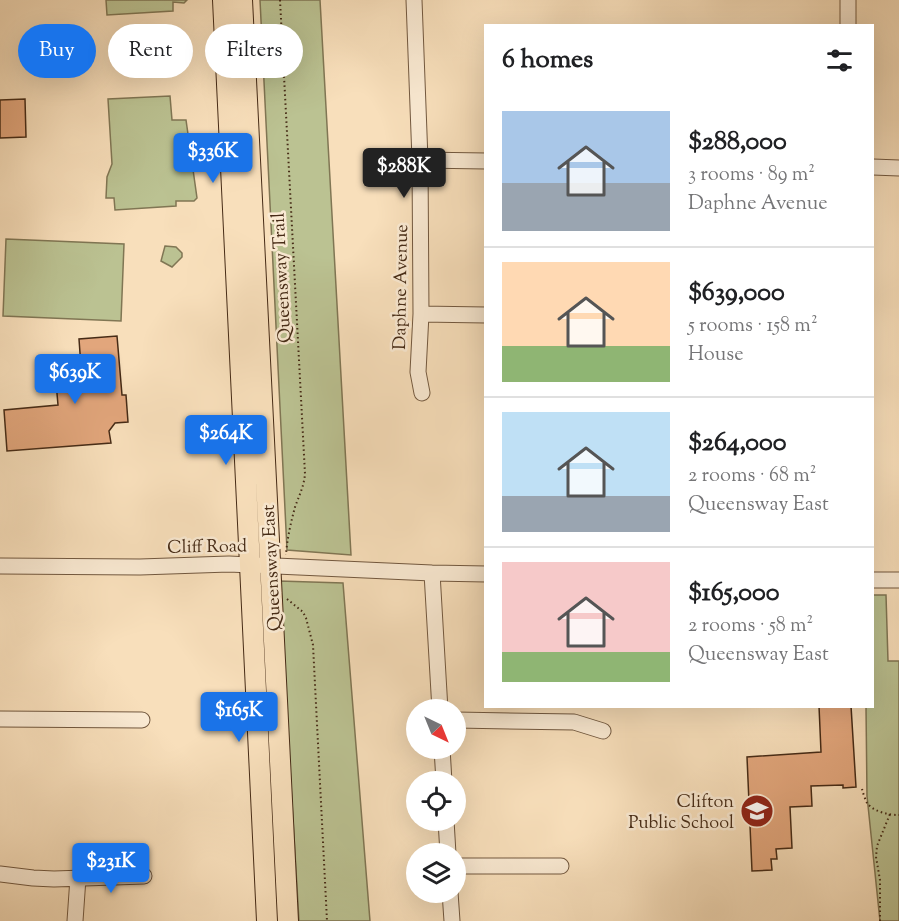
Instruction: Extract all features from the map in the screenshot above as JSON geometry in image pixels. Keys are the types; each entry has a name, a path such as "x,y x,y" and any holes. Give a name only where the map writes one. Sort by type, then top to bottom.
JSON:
{"main road":[{"name":"Queensway East","path":"223,0 267,921"},
{"name":"Queensway East","path":"242,0 288,921"}],"street":[{"name":"Daphne Avenue","path":"414,0 420,160 421,314 418,372 422,393"},
{"path":"848,0 848,24"},
{"path":"420,160 484,161"},
{"path":"874,168 899,168"},
{"path":"421,314 484,315"},
{"name":"Cliff Road","path":"0,566 140,567 250,564 484,574"},
{"path":"432,573 439,699"},
{"path":"874,580 899,580"},
{"path":"0,719 142,720"},
{"path":"466,720 574,723 603,731"},
{"path":"466,866 561,866"},
{"path":"0,874 33,878 144,876"},
{"path":"75,921 78,878"},
{"path":"451,903 452,921"}],"path":[{"name":"Queensway Trail","path":"280,0 305,474 305,482 296,506 286,552"},
{"path":"286,592 288,601 303,612 313,645 327,921"},
{"path":"862,789 867,802 875,809 899,815"},
{"path":"880,921 877,846 890,814"}],"green space":[{"path":"106,0 187,0 184,3 173,2 173,11 107,15"},
{"path":"260,0 320,0 351,555 287,550 264,78 303,78 303,24 261,24"},
{"path":"170,96 172,120 186,120 197,198 194,201 176,201 176,206 115,210 114,198 106,198 107,177 112,164 108,99"},
{"path":"6,239 124,244 121,321 3,316"},
{"path":"165,246 176,247 182,253 182,257 172,267 161,261"},
{"path":"279,581 343,583 370,921 299,921"},
{"path":"874,595 886,595 888,661 899,661 899,921 880,921 867,796 866,708 874,708"}],"building":[{"path":"25,99 26,137 0,138 0,100"},
{"path":"117,336 122,395 126,395 128,422 115,423 109,431 111,443 7,451 4,410 58,405 56,382 82,381 79,339"},
{"path":"819,708 851,708 856,787 811,786 812,806 790,807 792,848 776,849 777,859 771,859 772,870 752,871 747,757 821,752"}],"place":[{"name":"Clifton Public School","path":"757,811"}]}
